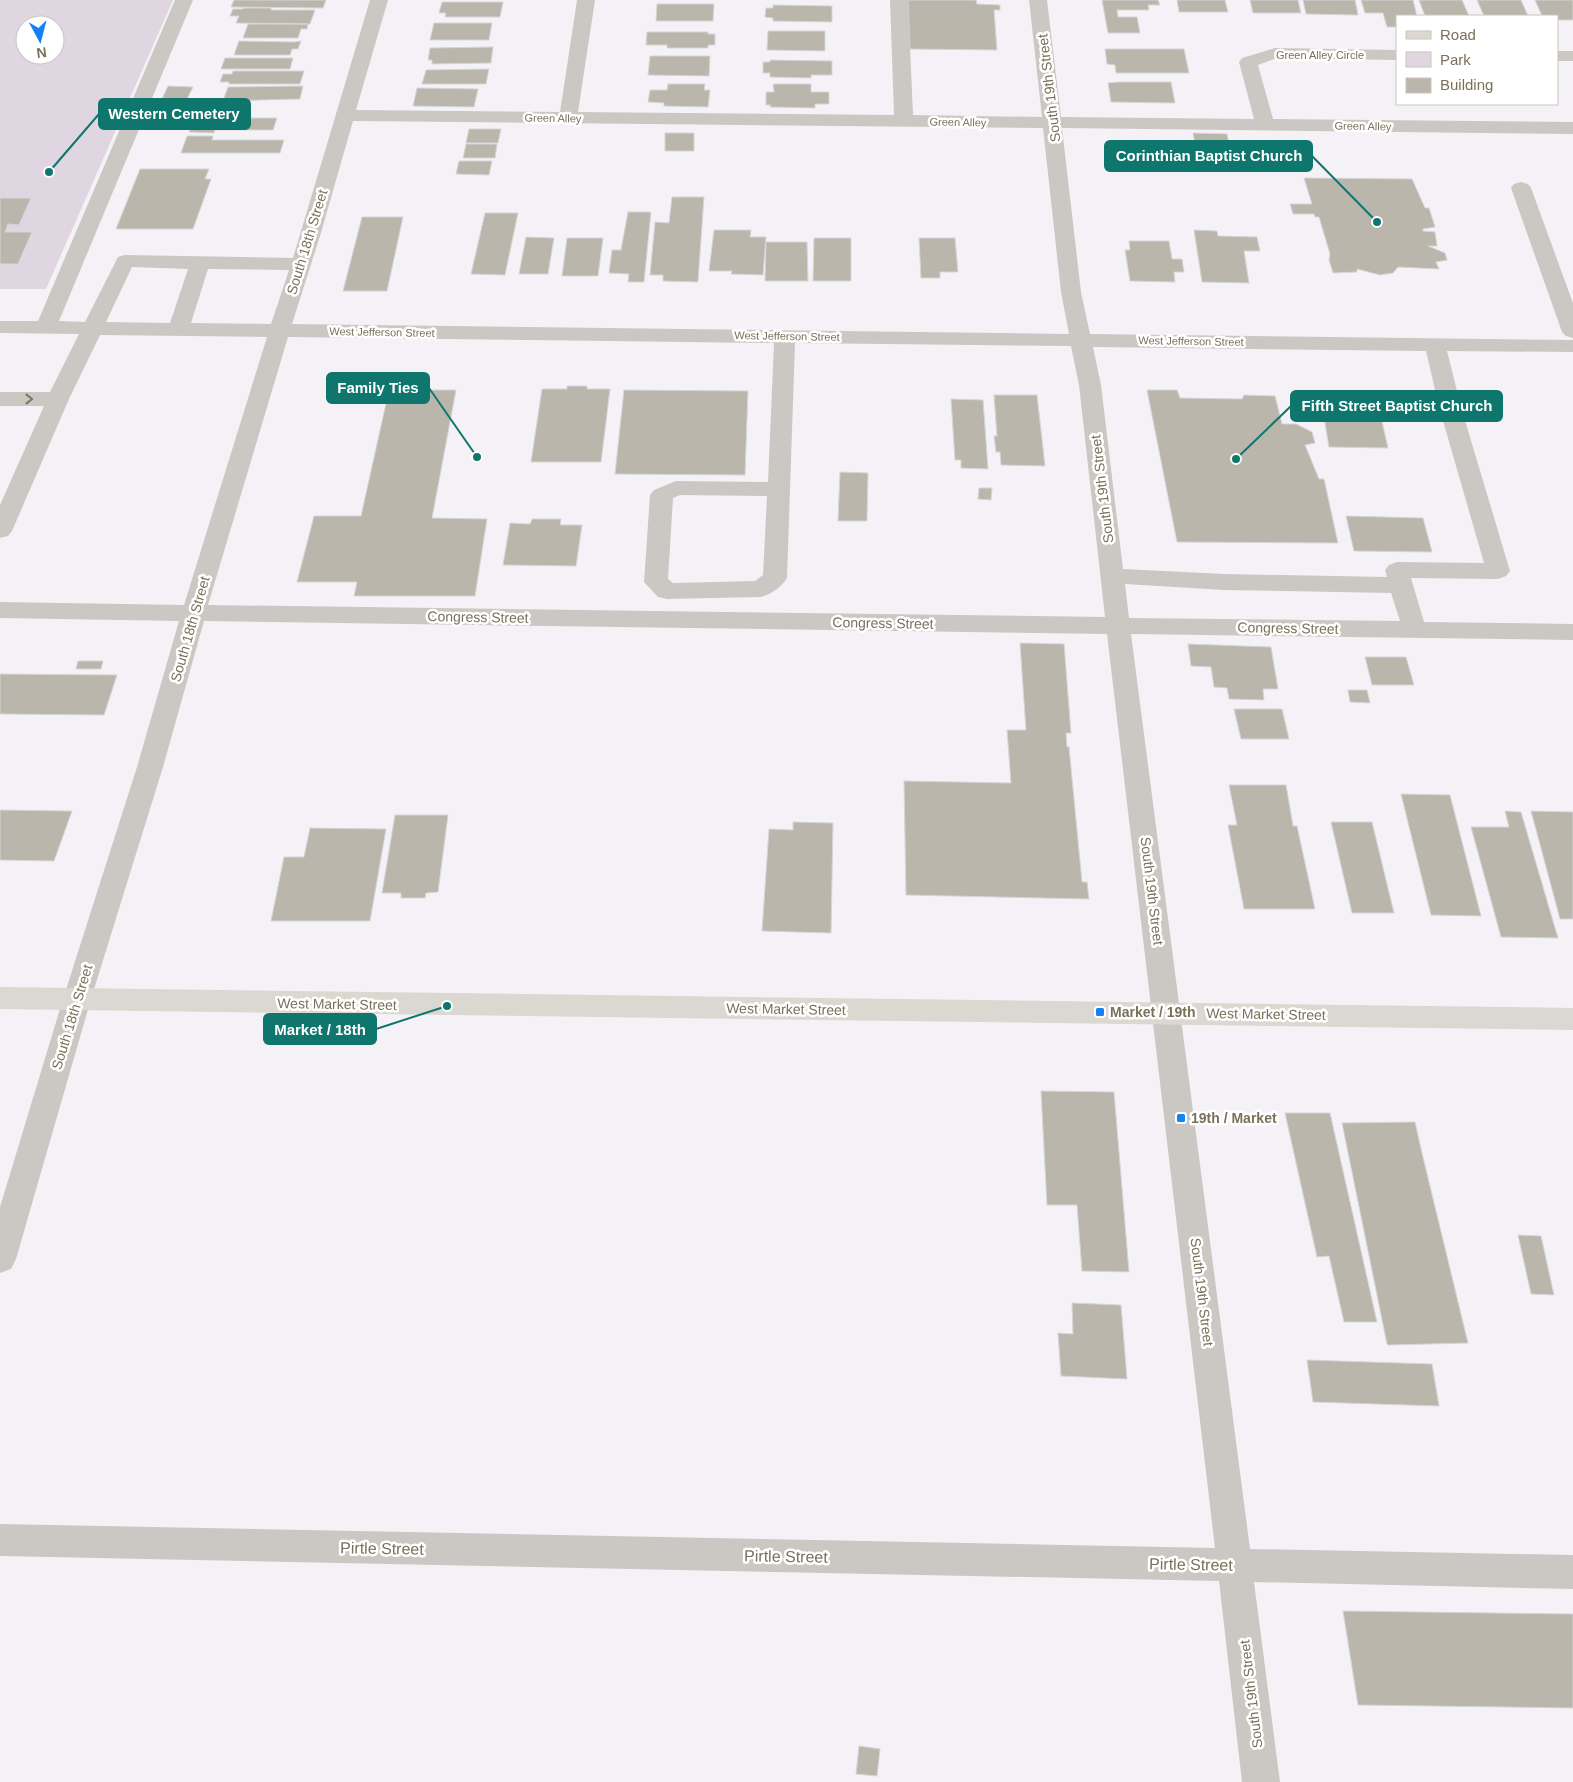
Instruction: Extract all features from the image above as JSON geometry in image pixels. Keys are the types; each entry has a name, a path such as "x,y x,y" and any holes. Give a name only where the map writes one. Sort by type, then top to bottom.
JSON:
{"main road":[{"name":"West Market Street","path":"0,998 457,1006 1168,1013 1573,1020"}],"street":[{"path":"46,328 184,0"},
{"name":"South 18th Street","path":"0,1259 77,999 150,767 194,612 301,264 379,0"},
{"path":"568,118 586,0"},
{"path":"898,0 904,122"},
{"name":"South 19th Street","path":"1038,0 1071,292 1090,385 1118,627 1168,1013 1261,1782"},
{"name":"Green Alley Circle","path":"1265,125 1248,62 1275,54 1396,55"},
{"path":"1558,56 1573,56"},
{"name":"Green Alley","path":"344,115 1053,124 1573,128"},
{"path":"1521,188 1573,332"},
{"path":"0,530 58,399 125,261 301,264"},
{"path":"178,329 200,263"},
{"name":"West Jefferson Street","path":"0,327 1573,346"},
{"path":"779,489 676,488 662,495 656,582 667,591 761,589 775,578 779,489 785,336"},
{"path":"1414,630 1397,570 1498,571 1450,407 1435,344"},
{"path":"0,399 58,399"},
{"path":"1112,576 1224,582 1401,585"},
{"name":"Congress Street","path":"0,610 1573,632"},
{"name":"Pirtle Street","path":"0,1540 1573,1572"}],"green space":[{"path":"0,0 173,0 46,289 0,289"}],"building":[{"path":"234,0 326,0 323,8 231,7"},
{"path":"908,0 976,0 977,4 1000,5 1000,10 994,10 997,50 910,49"},
{"path":"1102,0 1158,0 1160,5 1148,5 1149,10 1117,10 1118,17 1137,17 1140,33 1108,33"},
{"path":"1177,0 1225,0 1228,12 1179,12"},
{"path":"1250,0 1298,0 1301,13 1253,13"},
{"path":"1303,0 1355,0 1358,15 1306,14"},
{"path":"1361,0 1413,0 1417,15 1396,15 1396,27 1387,27 1383,13 1365,13"},
{"path":"1419,0 1462,0 1469,15 1425,15"},
{"path":"1477,0 1521,0 1528,15 1484,15"},
{"path":"1535,0 1573,0 1573,20 1558,20 1558,15 1542,15"},
{"path":"442,2 503,2 500,17 445,17 446,13 439,13"},
{"path":"657,4 714,4 713,21 656,21"},
{"path":"773,5 832,6 832,22 773,21 773,18 765,17 766,8 773,8"},
{"path":"233,9 315,10 310,24 236,23 239,16 230,16"},
{"path":"434,23 492,23 489,40 430,40"},
{"path":"248,24 308,24 307,29 301,29 298,38 243,38"},
{"path":"768,31 825,31 825,51 767,50"},
{"path":"647,32 708,32 708,34 715,34 715,45 708,45 708,48 667,48 667,45 646,45"},
{"path":"239,41 301,41 298,49 292,49 290,55 234,55"},
{"path":"493,47 491,63 432,64 432,60 428,60 430,48"},
{"path":"1105,49 1184,49 1189,73 1116,73 1115,65 1107,64"},
{"path":"650,56 710,56 709,76 648,75"},
{"path":"225,58 293,58 290,69 221,69"},
{"path":"770,60 832,61 832,75 811,75 811,78 770,77 770,73 763,73 763,62 770,62"},
{"path":"489,69 486,84 422,84 426,70"},
{"path":"233,71 304,71 300,84 229,84 229,82 220,82 223,74 232,74"},
{"path":"1171,82 1175,103 1111,102 1108,83"},
{"path":"668,84 705,84 704,90 710,90 708,107 664,106 664,103 648,102 650,90 667,90"},
{"path":"773,84 811,84 811,92 829,92 829,104 815,104 815,108 770,107 771,105 766,105 766,92 774,92"},
{"path":"168,86 193,87 186,101 161,101"},
{"path":"303,86 300,99 223,101 228,87"},
{"path":"417,88 478,89 474,107 413,106"},
{"path":"195,118 277,118 273,130 215,130 214,133 189,132"},
{"path":"469,129 501,129 498,143 466,143"},
{"path":"665,133 694,133 694,151 665,151"},
{"path":"1193,133 1227,134 1231,155 1197,154"},
{"path":"187,136 213,136 212,140 284,140 280,153 181,153"},
{"path":"466,144 497,144 495,158 463,158"},
{"path":"459,161 492,161 489,175 456,174"},
{"path":"140,169 209,169 205,179 211,179 193,229 116,229"},
{"path":"1304,178 1412,179 1425,208 1429,208 1435,227 1423,229 1423,231 1435,232 1437,246 1428,246 1445,253 1447,260 1436,262 1439,269 1398,267 1393,273 1380,275 1357,269 1357,272 1333,273 1329,260 1330,254 1319,217 1315,217 1314,214 1293,214 1290,204 1312,204"},
{"path":"672,197 704,197 698,282 663,281 663,275 650,275 655,222 669,223"},
{"path":"0,198 31,198 19,225 8,224 5,232 32,232 18,264 0,264"},
{"path":"628,212 651,212 644,282 628,282 629,274 609,273 612,250 621,250"},
{"path":"485,213 518,213 505,275 471,274"},
{"path":"362,217 403,217 387,291 343,291"},
{"path":"714,230 751,230 750,237 766,237 763,275 731,274 732,271 709,271"},
{"path":"1194,230 1217,231 1218,236 1257,237 1260,251 1244,251 1249,283 1202,282"},
{"path":"526,237 554,238 548,274 519,274"},
{"path":"567,238 603,238 598,276 562,276"},
{"path":"814,238 851,238 851,281 813,281"},
{"path":"919,238 955,238 958,272 940,272 940,278 921,278"},
{"path":"1129,241 1169,241 1172,259 1182,259 1184,272 1174,272 1175,282 1130,281 1125,250 1130,250"},
{"path":"766,242 807,242 808,281 765,281"},
{"path":"567,386 587,386 587,389 610,389 601,462 531,462 542,389 567,389"},
{"path":"389,390 456,390 432,518 487,519 475,596 354,596 357,582 297,582 314,516 361,516"},
{"path":"624,390 748,391 745,475 615,474"},
{"path":"1147,390 1177,390 1180,398 1242,399 1244,395 1275,396 1282,424 1296,424 1312,432 1315,443 1305,445 1319,479 1324,479 1338,543 1177,542"},
{"path":"994,395 1037,395 1045,466 1001,465 1000,452 996,452 994,436 997,436"},
{"path":"951,399 983,400 988,469 961,468 961,460 955,460"},
{"path":"1321,399 1344,400 1345,407 1379,408 1388,448 1329,447"},
{"path":"840,472 868,473 867,521 838,521"},
{"path":"979,488 992,488 991,500 978,499"},
{"path":"1346,516 1423,518 1432,552 1354,551"},
{"path":"532,519 561,519 560,525 582,525 576,566 503,565 510,523 530,524"},
{"path":"1020,643 1064,644 1071,733 1066,733 1067,747 1069,747 1082,882 1087,882 1089,899 906,895 904,781 1011,783 1007,730 1026,730"},
{"path":"1188,644 1271,647 1278,689 1263,689 1264,700 1229,699 1227,688 1214,687 1211,667 1191,666"},
{"path":"1365,657 1406,657 1414,685 1372,685"},
{"path":"78,661 103,661 101,669 76,669"},
{"path":"0,674 117,675 104,715 0,714"},
{"path":"1348,690 1367,690 1370,703 1350,702"},
{"path":"1234,709 1282,709 1289,739 1241,739"},
{"path":"1229,785 1286,785 1293,826 1297,826 1315,909 1244,909 1228,825 1237,825"},
{"path":"1401,794 1450,795 1481,916 1431,915"},
{"path":"0,810 72,811 54,861 0,860"},
{"path":"1505,811 1521,812 1558,938 1501,937 1471,827 1509,827"},
{"path":"1531,811 1573,812 1573,919 1560,919"},
{"path":"395,815 448,815 438,892 426,893 425,898 401,898 401,893 382,893"},
{"path":"793,822 833,823 831,933 762,931 769,829 793,830"},
{"path":"1331,822 1372,822 1394,913 1352,913"},
{"path":"310,828 386,829 370,921 271,921 284,857 304,857"},
{"path":"1041,1091 1114,1092 1129,1272 1082,1271 1077,1205 1047,1205"},
{"path":"1285,1113 1330,1113 1377,1322 1344,1322 1329,1256 1317,1257"},
{"path":"1415,1122 1468,1343 1387,1344 1342,1123"},
{"path":"1518,1235 1541,1236 1554,1295 1531,1294"},
{"path":"1072,1303 1121,1305 1127,1379 1061,1376 1058,1333 1073,1334"},
{"path":"1307,1360 1432,1364 1439,1406 1313,1402"},
{"path":"1343,1611 1573,1614 1573,1708 1358,1705"},
{"path":"859,1746 880,1749 877,1776 856,1774"}],"place":[{"name":"Western Cemetery","path":"49,172"},
{"name":"Corinthian Baptist Church","path":"1377,222"},
{"name":"Family Ties","path":"477,457"},
{"name":"Fifth Street Baptist Church","path":"1236,459"},
{"name":"Market / 18th","path":"447,1006"},
{"name":"Market / 19th","path":"1100,1012"},
{"name":"19th / Market","path":"1181,1118"}]}
